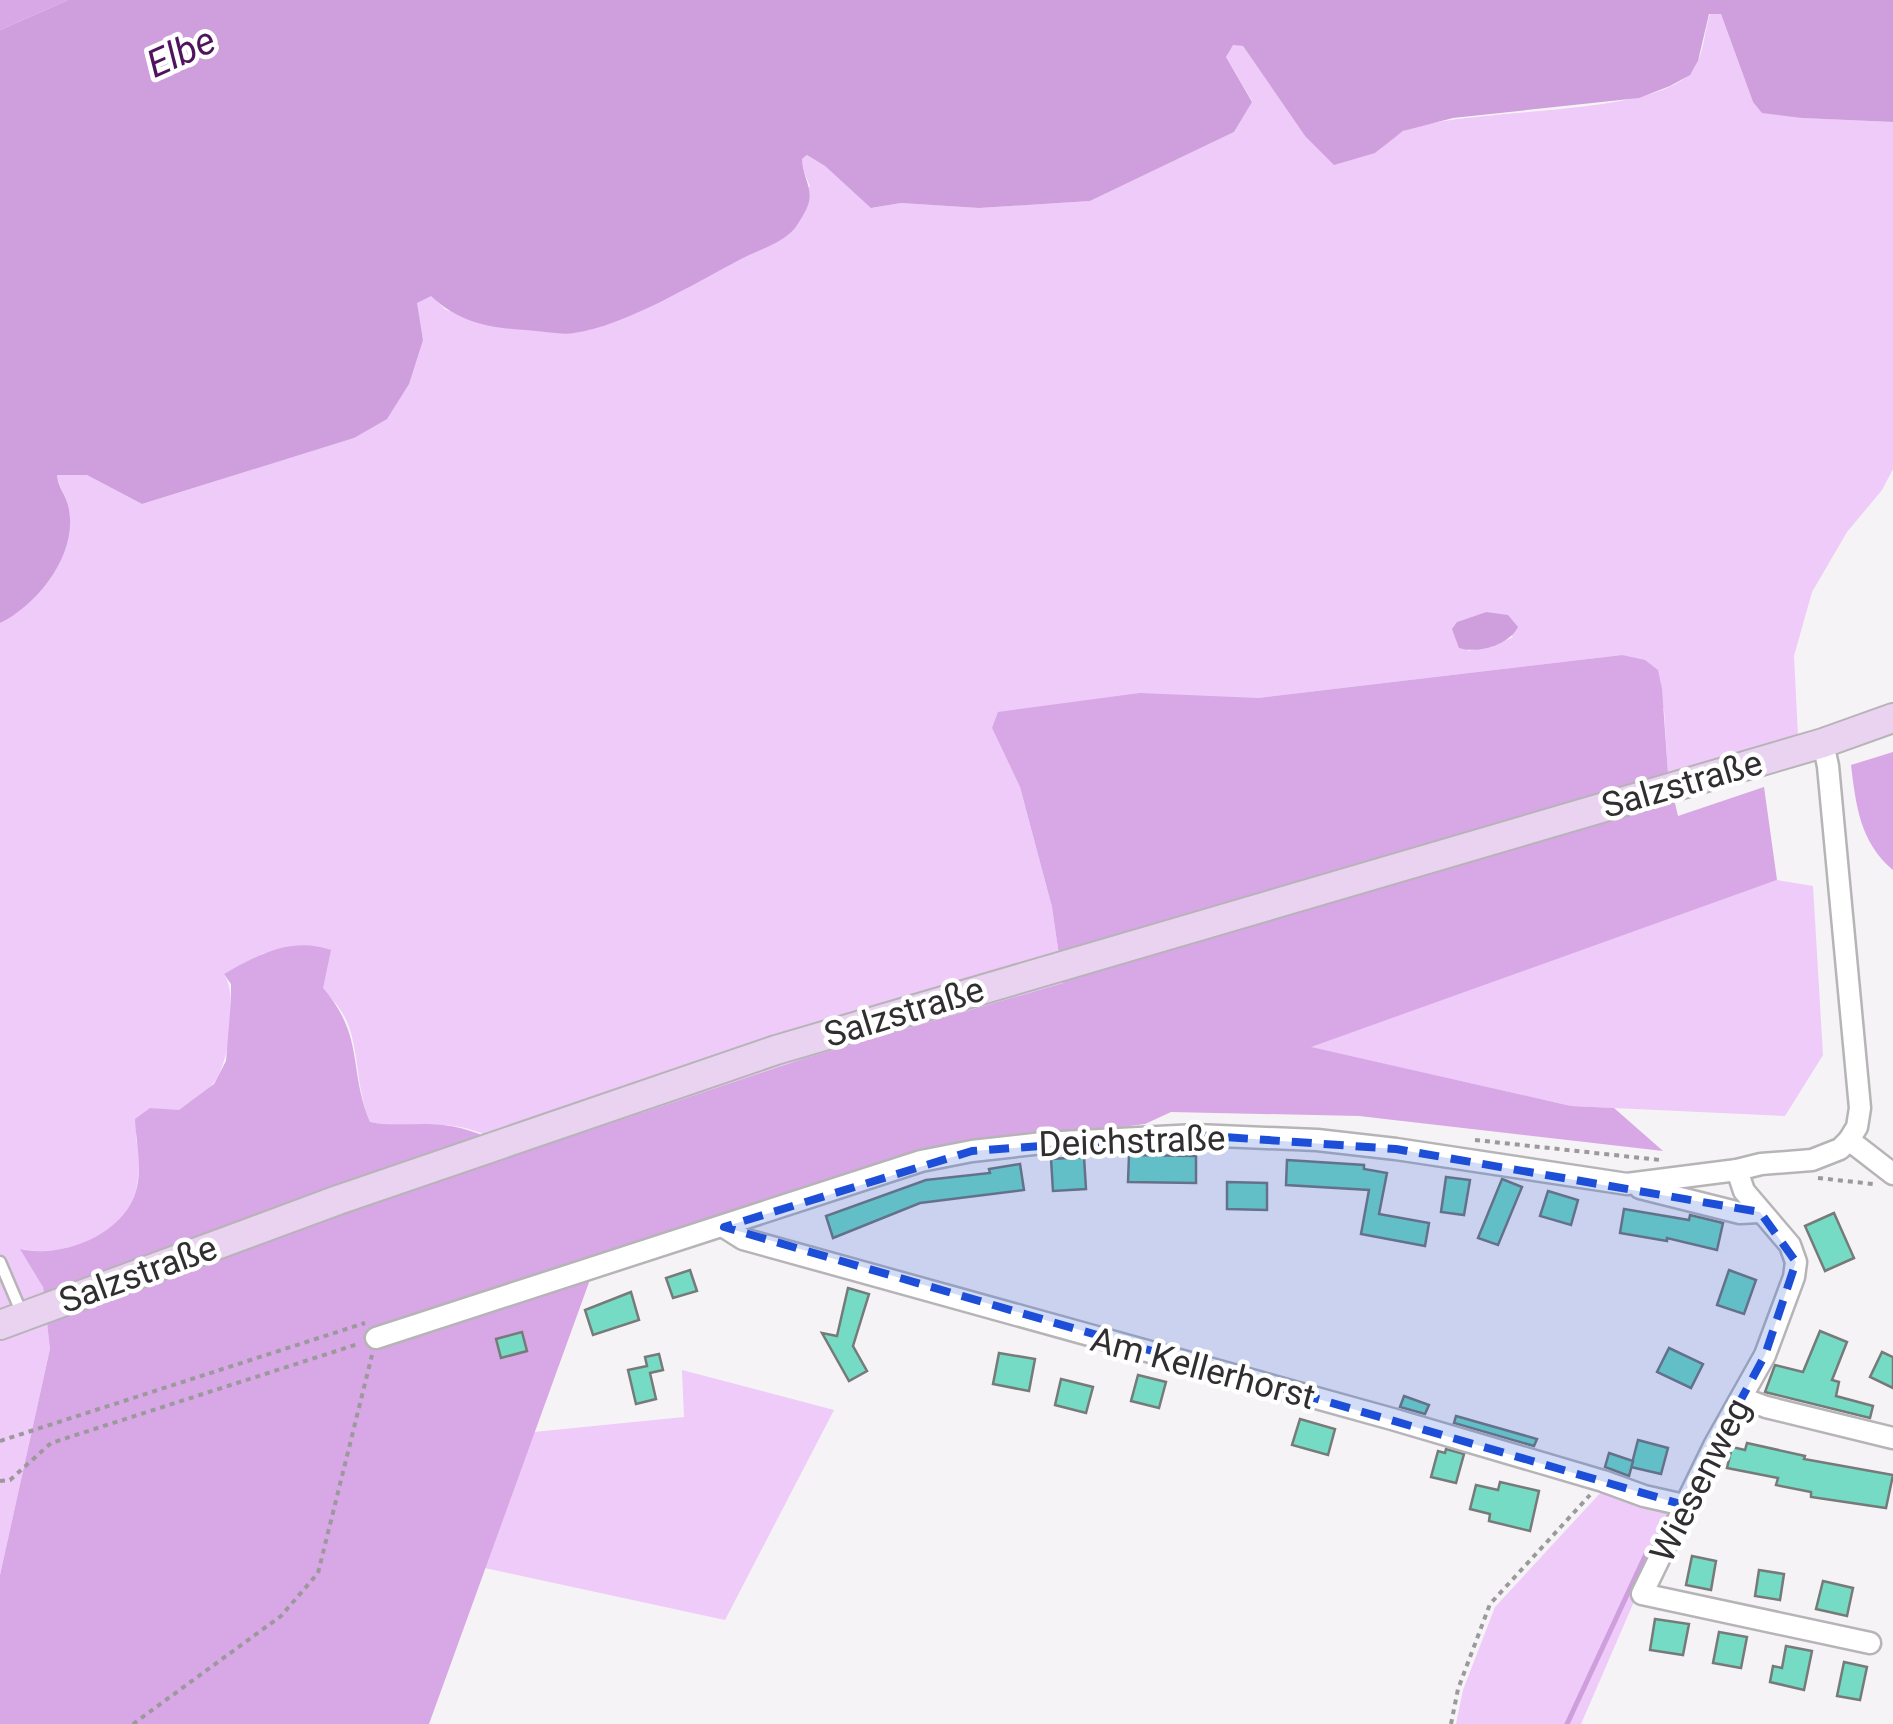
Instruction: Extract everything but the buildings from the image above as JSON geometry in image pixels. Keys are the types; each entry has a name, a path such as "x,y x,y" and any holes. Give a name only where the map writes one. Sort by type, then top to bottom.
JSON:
{"street":[{"name":"Salzstraße","path":"12,1321 338,1200 776,1050 1823,743 1893,718"},
{"path":"1823,743 1860,1108 1857,1127 1849,1140 1893,1174"},
{"name":"Deichstraße","path":"376,1329 724,1227 921,1161 972,1151 1196,1135 1317,1140 1627,1184 1829,1155 1849,1140"},
{"name":"Wiesenweg","path":"1737,1170 1744,1191 1790,1245 1796,1262 1794,1276 1777,1328 1642,1594 1870,1643"},
{"path":"1627,1184 1740,1213 1760,1212"},
{"name":"Am Kellerhorst","path":"724,1227 743,1239 1684,1505"},
{"path":"1742,1398 1893,1438"}],"lane":[{"path":"0,1262 12,1321"}],"path":[{"path":"1459,1139 1663,1161"},
{"path":"0,1443 376,1329"},
{"path":"0,1482 10,1480 51,1443 376,1329"},
{"path":"133,1724 281,1616 318,1573 376,1329"},
{"path":"1451,1724 1463,1675 1490,1604 1603,1480"}],"highlighted area":[{"path":"1196,1135 1396,1149 1760,1212 1796,1262 1765,1355 1684,1505 724,1227 972,1151"}],"shaded area":[{"path":"0,0 68,0 0,30"},
{"path":"1710,14 1721,14 1753,102 1802,118 1893,122 1893,469 1882,490 1847,532 1812,592 1794,656 1798,736 1668,773 1664,709 1622,655 1258,698 1202,698 992,728 1020,787 1052,907 1063,983 805,1058 519,1154 462,1127 370,1122 352,1037 339,1008 318,986 264,953 224,974 231,997 230,1028 225,1058 215,1081 178,1111 150,1108 140,1125 136,1136 138,1181 126,1211 102,1233 70,1247 22,1249 43,1287 50,1349 0,1575 0,623 40,589 61,556 70,521 57,475 87,475 142,504 354,438 423,340 416,303 431,295 446,310 574,333 617,319 668,297 810,186 802,168 802,159 807,155 872,208 901,203 979,208 1090,201 1234,132 1252,101 1226,57 1232,44 1243,46 1305,136 1375,153 1406,130 1436,123 1601,104 1670,87 1695,66","holes":["1486,612 1513,637 1468,651 1457,622"]},
{"path":"1622,655 1645,660 1658,670 1668,773 1678,816 1764,787 1777,880 1311,1047 1571,1106 1614,1108 1663,1151 1359,1116 1171,1112 1145,1124 978,1145 596,1263 429,1724 0,1724 0,1575 50,1349 43,1287 20,1249 52,1250 85,1242 101,1234 126,1211 139,1178 135,1119 150,1108 179,1110 214,1084 226,1061 231,984 224,974 262,954 289,946 331,950 323,988 351,1038 370,1122 454,1127 482,1135 519,1154 805,1058 1063,983 1052,907 1020,787 992,728 998,712 1140,693 1258,698"},
{"path":"1893,752 1893,870 1867,835 1851,765"},
{"path":"1777,880 1813,886 1823,1055 1785,1116 1571,1106 1309,1047"},
{"path":"682,1370 834,1410 725,1620 485,1568 534,1432 684,1417"},
{"path":"1603,1490 1672,1514 1581,1724 1456,1724 1463,1690 1495,1607"}],"water":[{"name":"Elbe","path":"68,0 1893,0 1893,122 1762,113 1753,102 1721,14 1709,14 1698,61 1690,75 1670,86 1639,98 1453,118 1403,131 1375,153 1334,165 1305,136 1243,46 1233,45 1226,57 1252,102 1234,132 1090,201 979,208 901,203 871,208 825,166 807,155 802,159 809,203 792,232 615,322 574,333 555,333 480,324 455,314 431,296 417,303 423,340 409,384 387,419 354,438 142,504 87,475 57,475 70,522 62,558 29,603 0,623 0,30"},
{"path":"1486,612 1508,615 1518,627 1508,639 1492,646 1459,648 1452,629 1457,622"}],"waterway":[{"path":"1567,1724 1646,1554"}]}
